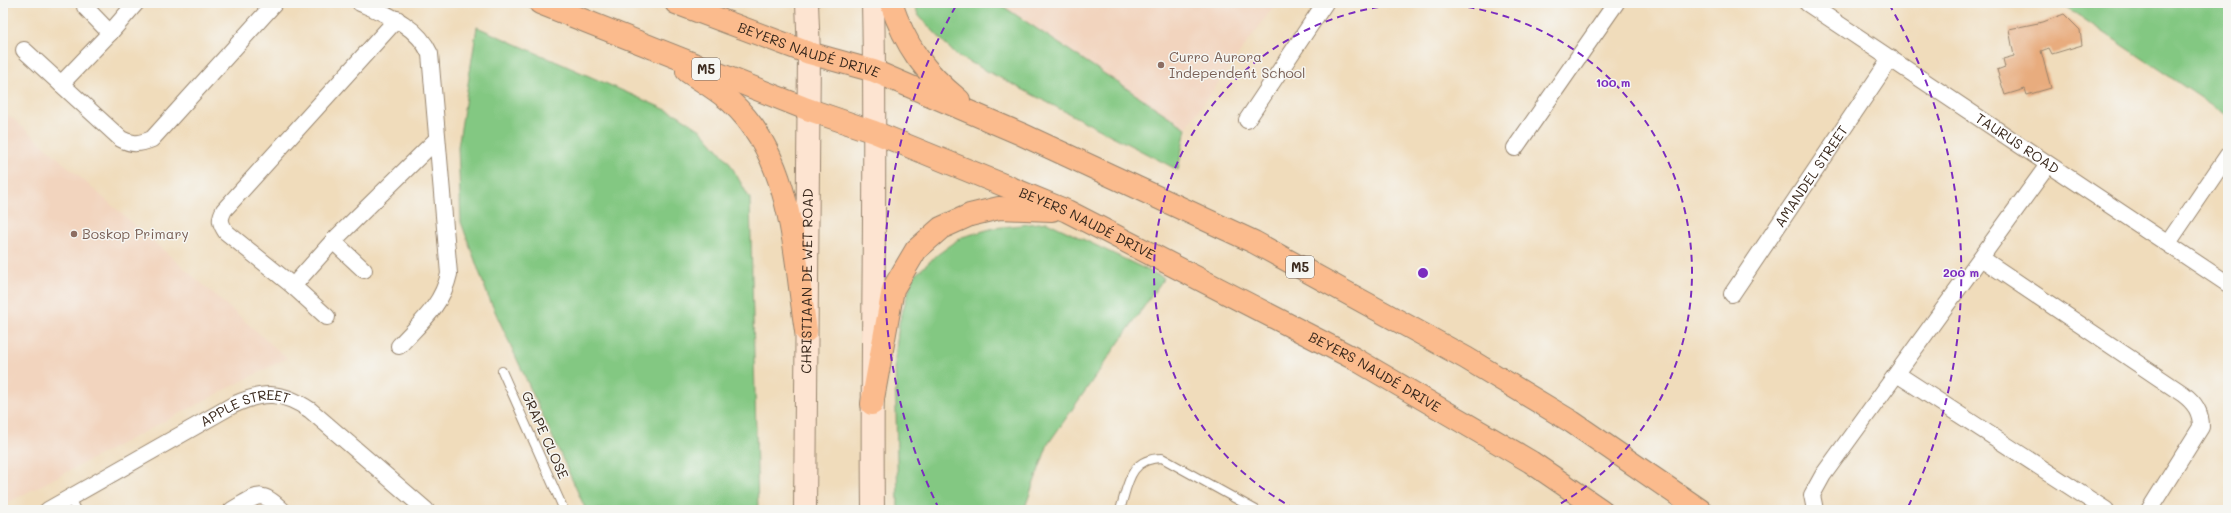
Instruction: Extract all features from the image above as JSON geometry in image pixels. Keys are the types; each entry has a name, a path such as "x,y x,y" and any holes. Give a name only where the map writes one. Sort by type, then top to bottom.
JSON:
{"main road":[{"name":"BEYERS NAUDÉ DRIVE","path":"540,3 807,109 874,132 1067,211 1355,359 1531,462 1601,510"},
{"name":"BEYERS NAUDÉ DRIVE","path":"676,3 809,53 874,71 981,116 1240,236 1466,358 1552,410 1700,510"},
{"name":"CHRISTIAAN DE WET ROAD","path":"805,510 807,109 809,53 807,3"},
{"path":"873,3 873,510"},
{"path":"891,3 908,44 922,65 942,86 981,116"},
{"path":"647,45 732,102 757,132 773,160 786,201 806,331"},
{"path":"872,404 893,289 916,250 942,228 970,215 999,208 1067,211"}],"street":[{"path":"61,84 110,33 136,3"},
{"path":"24,50 121,139 129,143 140,144 152,139 275,3"},
{"path":"360,3 397,19 417,33 425,42 430,54 450,274 446,291 438,304 399,346"},
{"path":"1247,120 1325,3"},
{"path":"1515,148 1616,3"},
{"name":"TAURUS ROAD","path":"1807,3 2228,284"},
{"path":"85,7 110,33"},
{"path":"327,317 293,286 226,232 221,224 220,217 224,210 397,19"},
{"name":"AMANDEL STREET","path":"1732,294 1891,58"},
{"path":"293,286 333,241 437,139"},
{"path":"2168,243 2228,154"},
{"path":"1815,510 1812,495 1823,476 2048,165"},
{"path":"333,241 364,270"},
{"path":"1981,258 2183,394 2195,405 2201,418 2201,427 2149,510"},
{"path":"1897,374 2106,510"},
{"name":"APPLE STREET","path":"48,510 73,504 233,405 251,397 268,394 292,400 310,410 426,510"},
{"path":"232,510 254,497 263,495 269,497 282,510"}],"lane":[{"name":"GRAPE CLOSE","path":"502,371 564,510"},
{"path":"1120,510 1133,470 1145,460 1158,458 1166,460 1256,510"}],"shaded area":[{"name":"Curro Aurora Independent School","path":"998,3 1276,3 1186,128"},
{"name":"Boskop Primary","path":"3,110 287,358 3,505"}],"green space":[{"path":"913,3 998,3 1186,128 1178,170 956,55 919,16"},
{"path":"2060,3 2228,3 2228,116"},
{"path":"477,27 678,115 702,131 729,162 750,199 758,510 586,510 488,296 461,222 458,147"},
{"path":"1047,222 1164,278 1048,444 1024,510 898,510 895,359 899,323 913,277 937,255 962,237 994,228"}],"building":[{"path":"2064,14 2080,30 2082,45 2052,54 2049,48 2041,51 2051,88 2027,95 2025,89 2005,95 1997,70 2005,67 2003,59 2014,56 2009,29 2043,22"}],"place":[{"name":"Curro Aurora Independent School","path":"1161,65"},
{"name":"Boskop Primary","path":"74,234"}]}
